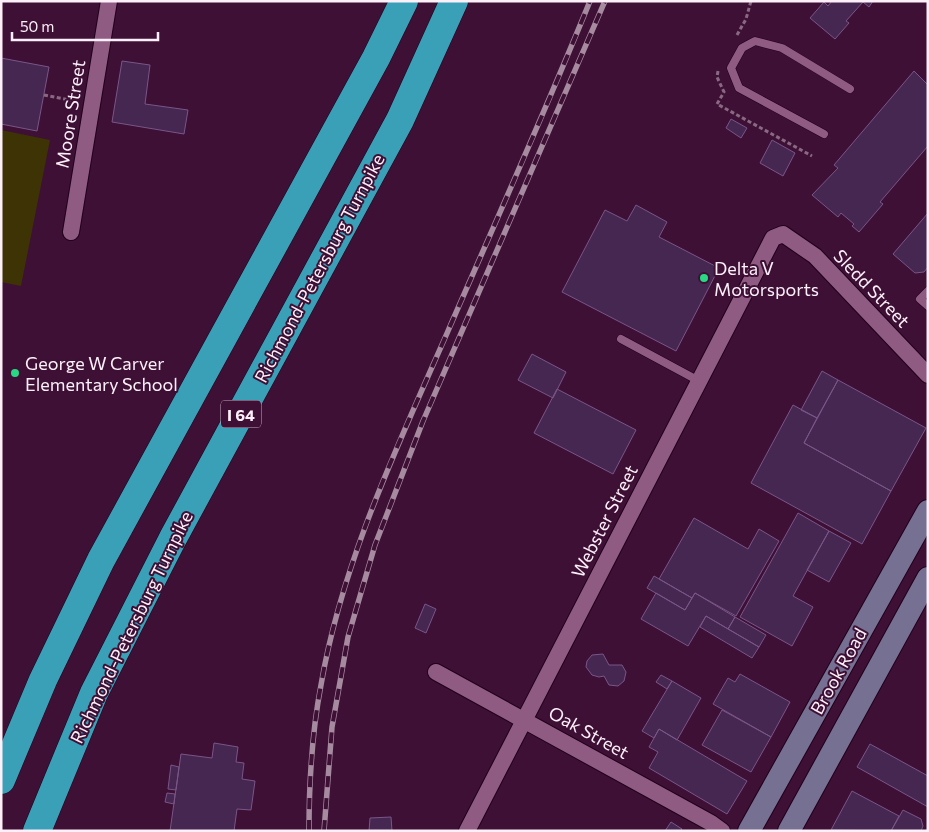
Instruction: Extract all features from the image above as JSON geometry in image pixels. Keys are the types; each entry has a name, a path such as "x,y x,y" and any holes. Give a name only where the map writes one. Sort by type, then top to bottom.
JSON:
{"highway":[{"path":"1,780 43,680 101,560 343,119 404,1"},
{"name":"Richmond-Petersburg Turnpike","path":"37,831 94,693 173,538 400,120 454,1"}],"main road":[{"name":"Brook Road","path":"748,831 928,511"},
{"name":"Brook Road","path":"789,831 928,578"}],"street":[{"name":"Moore Street","path":"71,232 108,1"},
{"name":"Sledd Street","path":"783,234 815,256 928,374"},
{"name":"Webster Street","path":"467,831 773,238 783,234"},
{"name":"Oak Street","path":"436,672 524,719 711,823 722,831"}],"lane":[{"path":"824,134 739,88 731,68 742,48 755,41 782,48 850,89"},
{"path":"928,291 920,299 928,306"},
{"path":"621,339 699,381"}],"path":[{"path":"44,95 71,100"}],"shaded area":[{"path":"1,130 50,140 21,286 1,282"}],"building":[{"path":"832,1 873,1 869,7 863,2 846,21 849,23 835,39 810,18 824,2 828,6"},
{"path":"1,58 49,67 37,131 1,124"},
{"path":"122,61 150,65 145,104 188,110 184,134 112,122"},
{"path":"914,71 928,85 928,146 880,202 883,204 859,232 852,226 854,224 841,213 838,217 812,195 838,168 834,165"},
{"path":"731,119 747,128 741,138 726,128"},
{"path":"772,140 795,153 783,176 760,163"},
{"path":"636,205 667,222 659,237 719,268 676,351 562,292 605,210 627,221"},
{"path":"928,213 928,267 924,272 915,273 893,254"},
{"path":"532,354 566,372 553,398 518,380"},
{"path":"822,371 838,380 817,418 801,410"},
{"path":"838,380 926,428 891,491 804,443"},
{"path":"557,389 636,430 613,474 534,433"},
{"path":"793,405 817,418 804,443 891,491 862,544 751,483"},
{"path":"798,513 829,531 793,596 813,607 792,646 740,617"},
{"path":"694,518 748,549 759,529 779,541 736,616 695,593 692,598 659,579"},
{"path":"829,531 851,543 829,582 807,570"},
{"path":"654,576 692,598 685,610 647,588"},
{"path":"656,593 685,610 695,593 735,617 728,629 706,616 688,646 641,619"},
{"path":"425,604 436,609 426,633 415,628"},
{"path":"706,616 759,647 752,658 700,627"},
{"path":"735,617 766,635 759,647 728,629"},
{"path":"603,654 609,665 622,665 626,672 624,681 618,686 609,685 604,676 592,675 586,667 587,661 592,655"},
{"path":"740,674 790,702 771,737 713,704 728,678 735,682"},
{"path":"661,675 672,681 667,689 656,682"},
{"path":"672,681 701,698 677,740 659,729 654,738 642,731"},
{"path":"722,710 771,737 751,772 702,745"},
{"path":"659,729 747,781 727,814 649,768 658,752 649,747"},
{"path":"214,743 238,747 236,762 244,763 242,779 255,781 251,810 237,809 234,831 170,831 181,754 212,758"},
{"path":"870,744 928,776 928,807 857,767"},
{"path":"171,765 179,767 176,790 168,789"},
{"path":"852,791 899,816 891,831 831,830"},
{"path":"167,793 175,794 174,804 165,802"},
{"path":"903,810 921,819 923,826 921,831 891,831"},
{"path":"391,817 392,831 369,831 370,818"},
{"path":"671,822 682,829 680,831 665,831"}],"railway":[{"path":"309,831 315,721 321,685 330,639 357,549 391,461 538,125 590,1"},
{"path":"324,831 332,727 348,637 375,545 423,421 605,1"}],"place":[{"name":"Delta V Motorsports","path":"704,278"},
{"name":"George W Carver Elementary School","path":"15,373"}]}
